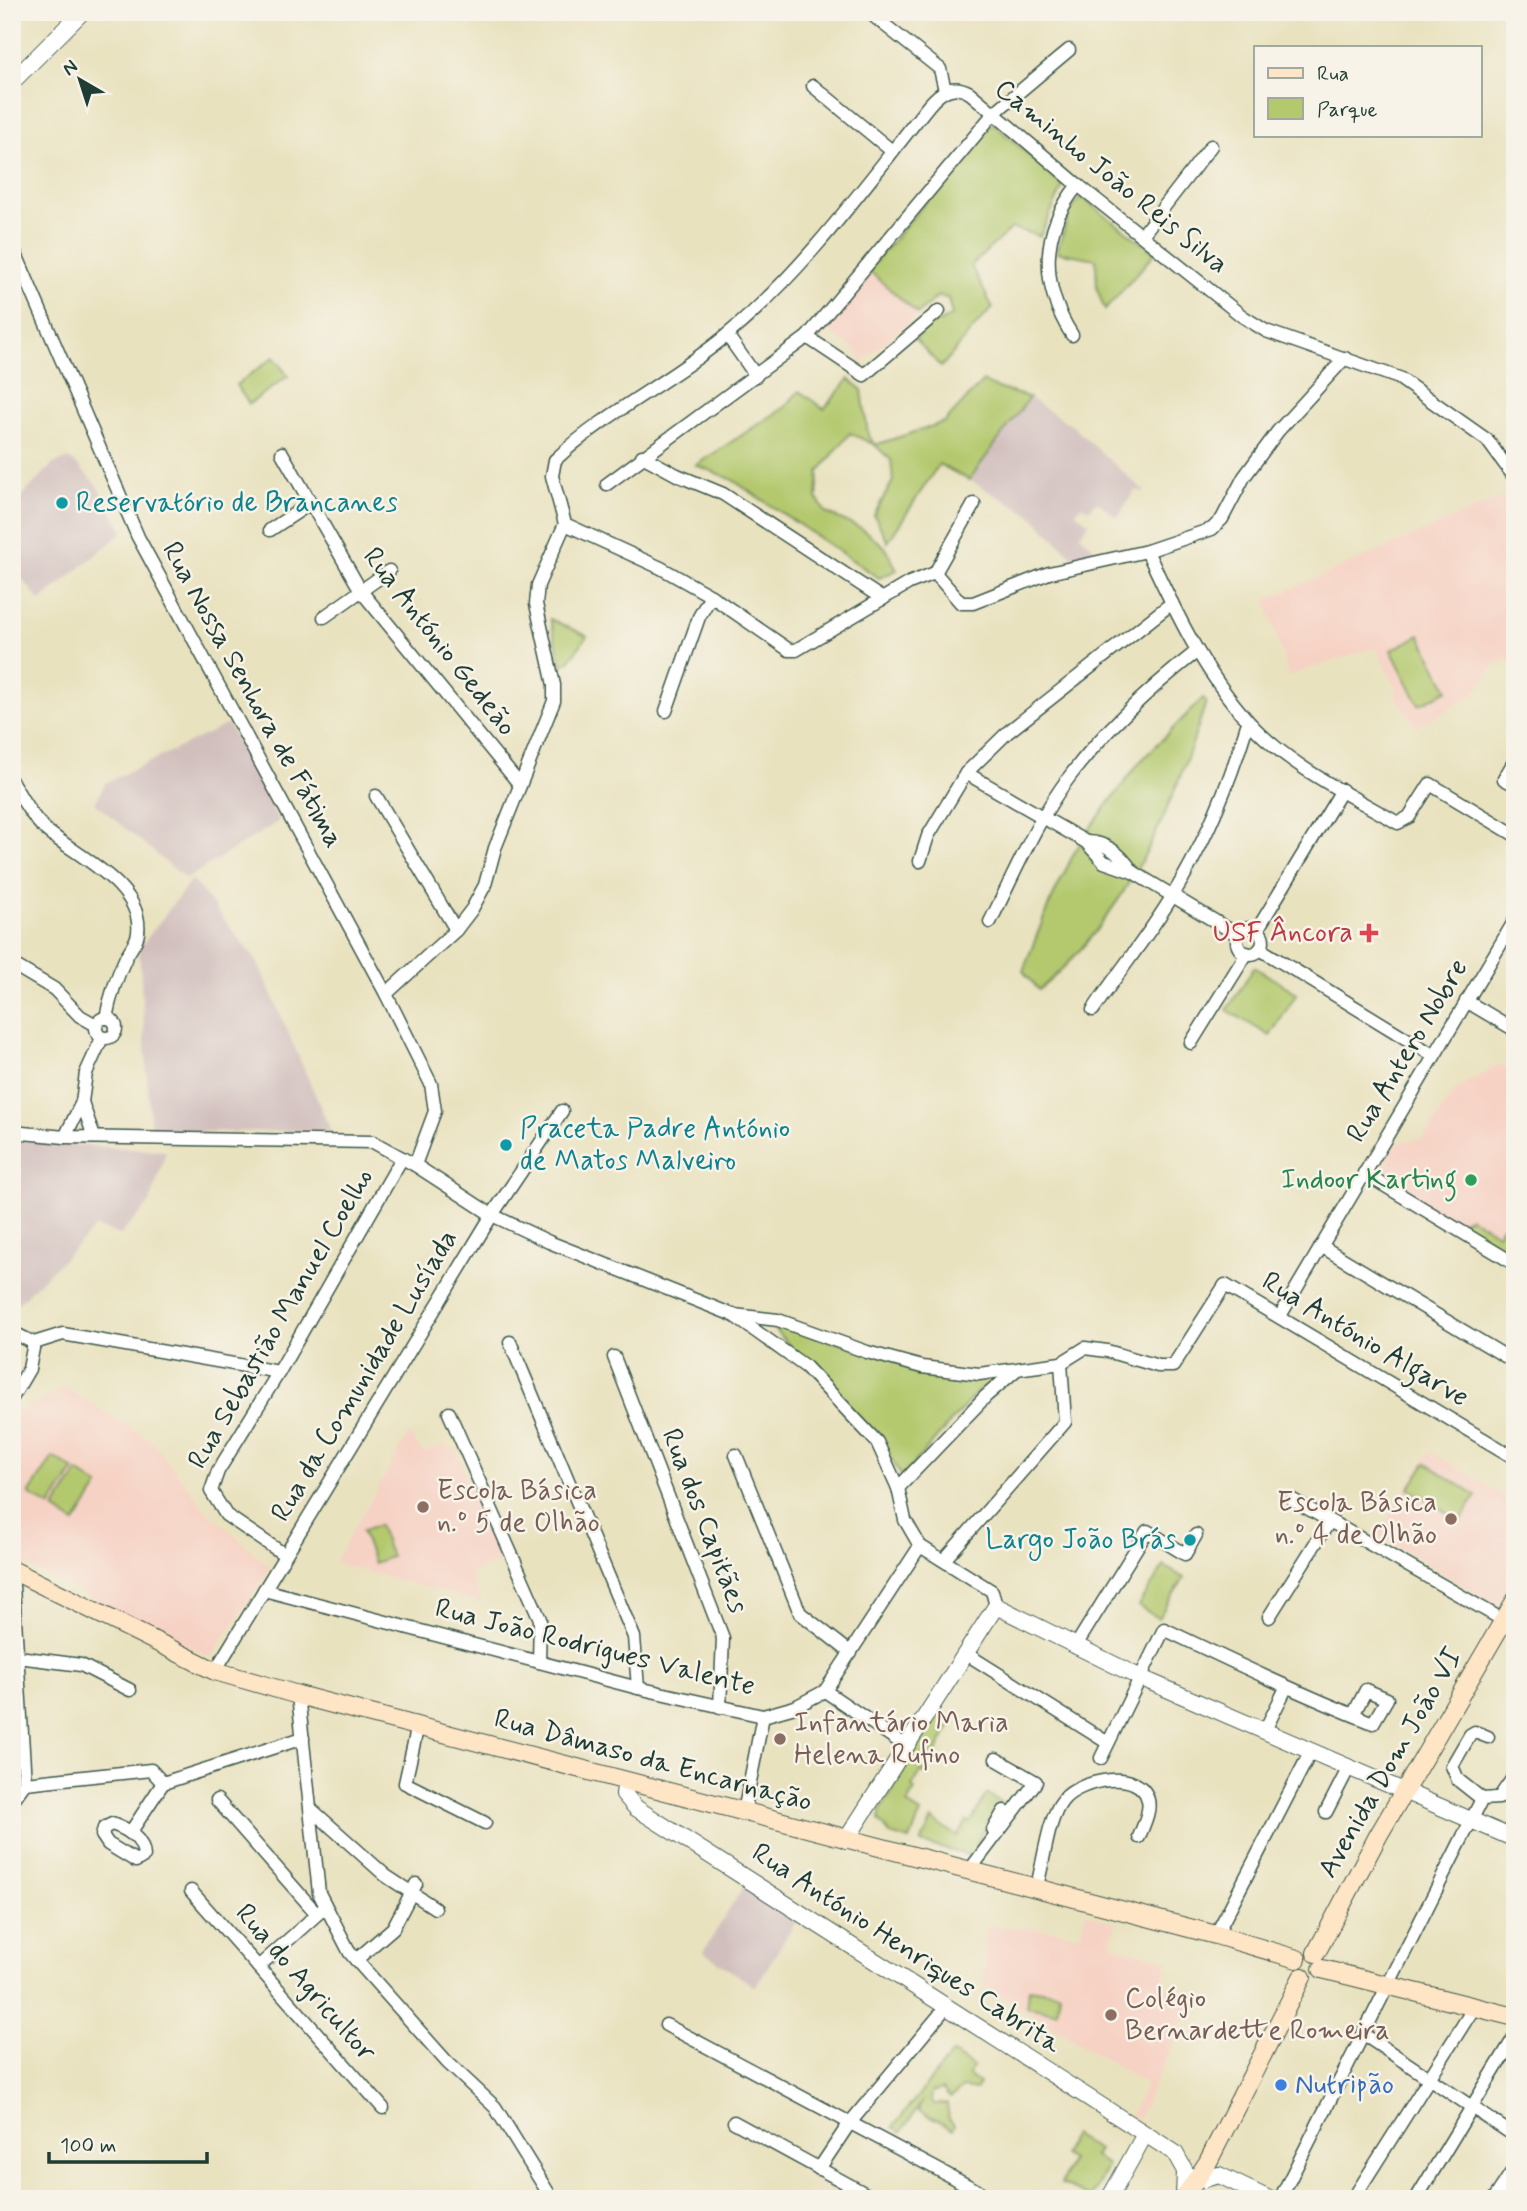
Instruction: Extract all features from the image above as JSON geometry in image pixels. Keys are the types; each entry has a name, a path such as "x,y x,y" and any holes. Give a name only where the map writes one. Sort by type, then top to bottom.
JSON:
{"main road":[{"name":"Rua Dâmaso da Encarnação","path":"12,1570 215,1671 846,1840 1216,1935 1297,1959"},
{"name":"Avenida Dom João VI","path":"1319,1961 1404,1790 1515,1601"},
{"path":"1302,1977 1296,1967 1297,1959 1303,1952 1319,1961 1388,1984 1515,2017"},
{"path":"1302,1977 1314,1978 1319,1961"},
{"path":"1187,2198 1206,2171 1302,1977"}],"street":[{"path":"12,82 82,12"},
{"path":"386,994 456,930 485,885 495,848 554,701 554,685 536,604 538,585 565,524 552,476 555,460 639,395 727,335 789,277 945,90 940,69 872,14"},
{"path":"607,484 807,337 993,113 1069,50"},
{"path":"813,86 892,151"},
{"name":"Caminho João Reis Silva","path":"945,90 962,88 1242,316 1266,331 1399,378 1487,440 1515,478"},
{"path":"1143,234 1211,146"},
{"path":"1072,335 1060,317 1051,293 1047,267 1052,232 1059,213 1078,185"},
{"name":"Rua Nossa Senhora de Fátima","path":"12,245 128,518 386,994 431,1084 435,1111 415,1165"},
{"path":"807,337 864,375 939,311"},
{"path":"727,335 756,376"},
{"path":"935,573 961,603 974,603 1049,573 1147,551 1201,533 1222,519 1244,477 1264,450 1345,358"},
{"name":"Rua António Gedeão","path":"282,453 362,591 520,785"},
{"path":"642,456 677,475 723,494 883,599"},
{"path":"270,530 311,503"},
{"path":"565,524 661,568 746,618 780,646 796,650 883,599 935,573 974,504"},
{"path":"1147,551 1196,652 1248,722 1289,756 1398,823 1409,817 1430,785 1515,835"},
{"path":"324,617 389,571"},
{"path":"666,711 699,617 711,596"},
{"path":"920,861 928,836 966,773 1008,732 1172,603"},
{"path":"990,922 1044,817 1069,777 1111,726 1153,685 1196,652"},
{"path":"1093,1010 1172,896 1233,773 1248,722"},
{"path":"1515,760 1504,779 1515,785"},
{"path":"966,773 1086,842 1096,842 1114,850 1133,872 1238,935"},
{"path":"12,782 40,823 104,870 133,905 139,920 138,937 126,958 95,1031 102,1038"},
{"path":"1258,930 1342,790"},
{"path":"376,796 456,930"},
{"name":"Rua Antero Nobre","path":"1280,1316 1515,920"},
{"path":"1238,935 1249,928 1258,930"},
{"path":"1191,1043 1247,953 1260,948 1263,941 1258,930"},
{"path":"1238,935 1240,948 1247,953"},
{"path":"1260,948 1433,1055"},
{"path":"12,964 54,989 80,1016 115,1023 116,1030 112,1037 102,1038"},
{"path":"1466,1001 1515,1030"},
{"path":"65,1137 82,1102 86,1073 102,1038"},
{"path":"82,1102 94,1137"},
{"name":"Rua da Comunidade Lusíada","path":"215,1671 492,1215 562,1111"},
{"path":"12,1132 65,1137 373,1142 415,1165 492,1215 578,1254 733,1315 806,1367 877,1442 898,1488 905,1520 920,1546 945,1559 992,1591 996,1606 1139,1676 1515,1839"},
{"name":"Rua Sebastião Manuel Coelho","path":"285,1555 226,1515 211,1491 218,1471 279,1372 402,1158"},
{"path":"1364,1173 1515,1264"},
{"path":"1321,1246 1515,1362"},
{"name":"Rua António Algarve","path":"1061,1363 1085,1348 1107,1351 1158,1366 1173,1366 1225,1285 1515,1458"},
{"path":"733,1315 778,1320 867,1352 922,1367 979,1374 1061,1363 1065,1422 945,1559"},
{"path":"12,1332 34,1343 63,1334 279,1372"},
{"path":"510,1342 634,1637 638,1688"},
{"path":"12,1398 29,1369 34,1343"},
{"name":"Rua dos Capitães","path":"614,1357 723,1639 720,1707"},
{"path":"898,1488 986,1396 1016,1370"},
{"path":"449,1413 540,1619 539,1662"},
{"path":"736,1455 800,1613 851,1653"},
{"path":"1293,1500 1503,1620"},
{"path":"1269,1617 1329,1522"},
{"path":"1075,1647 1147,1531 1185,1554 1196,1535"},
{"name":"Rua João Rodrigues Valente","path":"264,1590 638,1688 763,1716 794,1707 825,1691 920,1546"},
{"path":"12,1570 25,1783 12,1801"},
{"path":"846,1840 996,1606"},
{"path":"1101,1758 1164,1629 1286,1688 1353,1715"},
{"path":"965,1653 1108,1743"},
{"path":"18,1657 81,1665 130,1690"},
{"path":"1265,1730 1286,1688"},
{"path":"825,1691 906,1746"},
{"path":"298,1695 321,1910"},
{"path":"744,1812 763,1716"},
{"path":"418,1725 405,1783 485,1823"},
{"path":"1488,1737 1475,1732 1470,1735 1452,1766 1458,1780 1482,1799 1499,1798 1515,1776"},
{"path":"130,1833 163,1783 303,1738"},
{"path":"1216,1935 1311,1751"},
{"path":"970,1871 1036,1782 996,1759"},
{"path":"1326,1812 1349,1767"},
{"path":"25,1783 151,1770 163,1783"},
{"path":"1036,1889 1058,1806 1074,1790 1099,1780 1115,1779 1144,1792 1148,1800 1147,1812 1139,1837"},
{"name":"Rua António Henriques Cabrita","path":"626,1781 624,1794 636,1808 1175,2153 1185,2171 1187,2198"},
{"path":"1280,2199 1482,1799"},
{"path":"217,1800 321,1910 356,1960 447,2062 495,2107 552,2199"},
{"path":"311,1809 435,1908"},
{"path":"987,1846 1004,1811"},
{"path":"356,1960 393,1928 413,1889"},
{"name":"Rua do Agricultor","path":"191,1891 383,2108"},
{"path":"258,1967 321,1910"},
{"path":"819,2169 849,2124 947,2006"},
{"path":"1353,2199 1475,2006"},
{"path":"666,2025 993,2199"},
{"path":"1363,2034 1515,2136"},
{"path":"1416,2199 1515,2036"},
{"path":"734,2122 875,2199"},
{"path":"1110,2199 1145,2134"},
{"path":"1494,2199 1515,2167"},
{"path":"1206,2171 1269,2199"}],"shaded area":[{"path":"867,270 918,314 861,362 857,360 861,354 828,331 823,337 817,333"},
{"path":"1029,398 1071,425 1145,492 1135,490 1117,518 1097,501 1089,510 1082,505 1075,512 1089,523 1080,535 1099,553 1074,558 1031,515 969,480"},
{"path":"67,459 75,463 96,484 123,532 40,601 12,566 12,506 53,464"},
{"path":"1505,496 1515,528 1515,657 1496,663 1474,694 1417,727 1394,694 1398,692 1376,647 1288,676 1266,600"},
{"path":"228,724 279,821 186,879 95,803 105,783"},
{"path":"192,879 257,961 331,1131 151,1132 139,949"},
{"path":"1499,1064 1515,1073 1515,1258 1379,1174 1395,1143 1423,1139 1456,1089"},
{"path":"12,1140 166,1151 150,1203 120,1235 96,1227 16,1305 12,1300"},
{"path":"65,1388 151,1440 205,1509 271,1568 210,1658 12,1558 12,1414"},
{"name":"Escola Básica n.º 5 de Olhão","path":"409,1434 423,1453 446,1444 449,1451 455,1449 501,1561 470,1573 481,1602 334,1563"},
{"name":"Escola Básica n.º 4 de Olhão","path":"1430,1451 1515,1503 1515,1577 1496,1605 1378,1535"},
{"path":"744,1886 796,1921 755,1987 703,1952"},
{"name":"Colégio Bernardette Romeira","path":"1086,1913 1116,1923 1111,1945 1169,1961 1162,1983 1193,2001 1138,2119 1130,2116 1146,2084 984,1985 987,1926 1054,1930 1080,1935"}],"green space":[{"path":"993,123 1063,186 1040,236 1011,228 971,266 993,308 941,367 915,339 934,321 940,322 952,315 948,298 938,296 918,314 868,270"},
{"path":"1081,197 1155,253 1105,310 1097,289 1096,259 1057,252 1070,211"},
{"path":"274,357 288,376 249,404 236,385"},
{"path":"849,379 862,390 868,435 875,445 850,433 819,472 817,498 826,513 861,528 885,547 897,570 879,578 731,479 696,465 785,407 799,391 824,409"},
{"path":"983,381 1029,398 969,480 939,464 888,542 874,515 893,481 891,460 875,445 945,422"},
{"path":"550,619 587,636 570,660 562,665"},
{"path":"1420,635 1448,690 1419,705 1391,650"},
{"path":"1203,698 1206,702 1193,742 1162,820 1143,858 1098,929 1070,961 1039,990 1023,971 1048,907 1074,853 1139,763"},
{"path":"1254,967 1297,993 1270,1036 1227,1010"},
{"path":"1470,1217 1497,1233 1502,1226 1515,1233 1515,1252 1507,1247 1497,1248 1461,1226 1459,1223"},
{"path":"779,1326 976,1379 998,1379 979,1390 902,1477 880,1440 776,1331"},
{"path":"53,1457 74,1470 50,1507 29,1494"},
{"path":"1426,1463 1476,1496 1460,1521 1409,1489"},
{"path":"78,1472 99,1486 75,1523 54,1509"},
{"path":"379,1525 391,1557 374,1563 362,1531"},
{"path":"1164,1566 1184,1578 1158,1618 1138,1606"},
{"path":"938,1712 953,1721 924,1774 921,1772 912,1787 915,1790 907,1804 921,1813 910,1840 890,1834 879,1820 880,1812"},
{"path":"987,1794 1001,1802 978,1840 973,1856 921,1843 932,1820 957,1836 967,1821 970,1823"},
{"path":"1029,1988 1060,1993 1057,2012 1026,2007"},
{"path":"952,2053 973,2067 968,2075 979,2083 976,2090 963,2088 950,2098 942,2089 932,2092 931,2100 934,2104 947,2104 949,2119 955,2125 953,2129 918,2111 923,2100 902,2132 893,2127"},
{"path":"1073,2135 1098,2150 1094,2157 1108,2165 1091,2198 1061,2184 1071,2160 1063,2155"}],"place":[{"name":"Reservatório de Brancanes","path":"62,503"},
{"name":"USF Âncora","path":"1369,933"},
{"name":"Praceta Padre António de Matos Malveiro","path":"506,1145"},
{"name":"Indoor Karting","path":"1471,1180"},
{"name":"Escola Básica n.º 5 de Olhão","path":"423,1507"},
{"name":"Escola Básica n.º 4 de Olhão","path":"1451,1519"},
{"name":"Largo João Brás","path":"1190,1540"},
{"name":"Infantário Maria Helena Rufino","path":"780,1739"},
{"name":"Colégio Bernardette Romeira","path":"1111,2015"},
{"name":"Nutripão","path":"1281,2085"}]}
